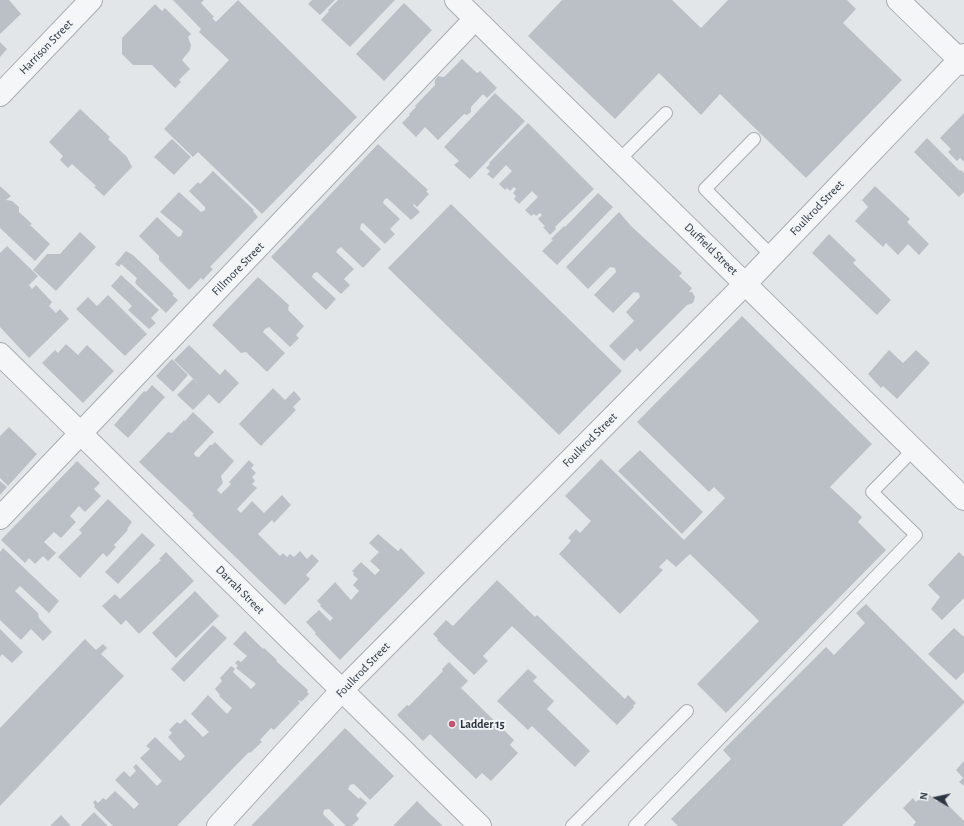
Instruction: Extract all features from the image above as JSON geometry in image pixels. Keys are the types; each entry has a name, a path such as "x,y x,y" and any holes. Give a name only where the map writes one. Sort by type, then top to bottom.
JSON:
{"street":[{"name":"Harrison Street","path":"0,95 91,0"},
{"name":"Duffield Street","path":"456,0 746,283 964,499"},
{"path":"898,0 962,59"},
{"name":"Fillmore Street","path":"0,518 475,19"},
{"name":"Foulkrod Street","path":"218,826 342,690 746,283 962,59"},
{"name":"Darrah Street","path":"0,354 480,826"}],"lane":[{"path":"620,160 666,113"},
{"path":"754,139 705,189 772,256"},
{"path":"635,826 916,535 872,492 914,449"},
{"path":"572,826 687,711"}],"building":[{"path":"0,0 9,0 21,14 0,34"},
{"path":"173,0 204,0 201,3 214,17 212,18 216,22 238,0 357,117 262,214 198,152 193,157 164,129 229,60 199,32 201,29"},
{"path":"312,0 335,0 320,15 308,4"},
{"path":"338,0 395,0 350,47 321,20"},
{"path":"562,0 672,0 701,28 728,0 847,0 856,9 843,23 902,80 806,178 720,94 701,115 659,73 615,119 528,36"},
{"path":"404,3 432,30 384,81 356,54"},
{"path":"155,4 162,11 165,8 191,34 188,37 191,45 190,50 182,60 190,69 179,80 181,82 175,88 152,65 133,65 122,54 122,38"},
{"path":"0,42 7,49 0,57"},
{"path":"462,59 477,73 480,71 497,88 487,98 483,94 471,107 471,112 467,115 464,114 438,140 425,127 416,137 402,123 410,115 409,114 416,107 415,106 435,85 435,80 438,76 444,77"},
{"path":"495,93 525,121 470,179 454,165 459,161 444,147"},
{"path":"80,109 110,137 108,139 127,157 132,167 104,196 94,187 96,186 72,164 68,168 60,160 63,156 49,142"},
{"path":"964,113 964,162 960,158 957,161 948,152 951,149 940,138"},
{"path":"528,123 594,189 555,227 556,229 550,235 543,227 545,226 538,219 542,215 540,213 536,216 534,214 531,216 525,210 538,197 532,191 519,204 514,199 516,196 513,193 516,189 514,187 510,191 507,188 505,190 499,184 512,171 506,165 493,179 487,174 490,171 486,168 490,164 489,163"},
{"path":"927,138 960,171 961,170 964,173 964,192 959,197 914,152"},
{"path":"172,139 191,157 174,175 154,157"},
{"path":"378,144 428,190 426,191 429,194 417,207 414,204 413,205 420,212 411,220 387,198 384,200 383,203 400,219 390,229 395,234 385,244 363,223 361,224 360,229 381,249 363,268 341,247 338,249 336,252 354,269 344,279 350,285 341,294 317,272 314,273 312,277 336,299 326,310 271,257"},
{"path":"213,171 254,210 253,211 258,217 210,267 213,269 203,280 201,278 189,290 159,260 159,256 139,236 157,217 178,237 181,236 183,231 160,212 179,192 201,212 205,210 205,207 189,191 198,182 200,184"},
{"path":"0,186 11,196 6,200 12,201 19,207 19,212 50,244 35,261 0,228"},
{"path":"875,186 910,219 907,222 929,244 919,255 908,244 898,255 886,243 883,247 855,221 868,207 862,200"},
{"path":"598,193 613,207 557,265 542,251 553,240 551,239 564,226 565,227"},
{"path":"451,204 622,371 559,435 388,268"},
{"path":"619,212 631,226 682,273 679,276 692,288 689,292 692,292 695,297 693,303 687,305 640,352 637,348 624,361 609,346 634,321 626,312 640,297 639,293 634,292 613,313 594,295 616,272 615,268 610,267 588,289 566,267"},
{"path":"80,232 96,247 56,291 33,270 47,254 60,254"},
{"path":"829,234 856,260 853,263 891,300 877,315 812,253"},
{"path":"7,246 38,276 29,285 32,289 36,285 52,302 49,306 56,313 60,309 69,319 29,358 0,327 0,253"},
{"path":"126,251 133,255 174,294 172,295 178,300 166,313 135,283 137,278 121,264 119,267 115,264"},
{"path":"121,275 159,310 151,318 156,323 149,329 128,310 132,306 111,286"},
{"path":"258,277 289,305 288,310 304,326 296,335 299,338 290,347 269,327 265,329 263,332 285,353 267,372 246,352 241,353 212,325"},
{"path":"108,295 147,334 125,356 76,309 88,297 97,306"},
{"path":"742,316 872,444 830,487 862,517 858,522 886,550 726,713 697,684 759,621 690,554 676,567 667,559 659,567 663,570 620,614 559,554 571,541 568,538 576,529 580,533 591,521 565,496 601,459 684,540 725,498 714,487 709,492 637,422"},
{"path":"66,344 78,355 87,345 114,371 83,403 42,363 55,350 58,353"},
{"path":"189,345 220,375 225,369 239,383 219,404 174,360"},
{"path":"889,350 903,363 916,350 930,363 897,399 883,386 881,388 868,374"},
{"path":"172,359 188,375 173,392 156,376"},
{"path":"193,379 209,394 193,410 177,395"},
{"path":"152,385 165,397 128,438 114,425 144,391 146,392"},
{"path":"273,388 285,400 294,391 301,399 293,407 296,410 261,446 239,424"},
{"path":"193,412 214,432 194,453 195,456 199,457 210,445 215,442 234,461 221,476 223,483 217,490 221,494 231,484 229,482 249,460 254,465 251,468 256,473 252,477 255,481 252,484 257,488 237,509 241,513 252,501 264,513 282,495 291,505 274,523 272,520 258,534 280,556 283,553 287,557 290,554 294,557 300,551 307,559 312,554 319,561 306,575 310,579 285,605 192,515 194,514 139,462 168,432 172,433"},
{"path":"9,427 37,454 8,486 0,478 0,436"},
{"path":"640,450 703,512 682,534 618,471"},
{"path":"77,461 100,483 94,489 101,496 85,512 79,506 70,516 76,522 61,538 54,532 44,542 56,553 48,561 43,556 35,564 29,558 25,563 1,540"},
{"path":"0,481 7,487 0,495"},
{"path":"108,499 132,522 127,529 128,530 114,545 116,547 107,557 103,553 80,578 58,557 82,533 79,530"},
{"path":"142,533 155,545 118,584 105,572"},
{"path":"378,534 398,551 401,548 425,573 340,660 315,634 316,633 306,622 319,610 330,621 333,618 320,606 321,605 317,601 335,582 351,600 359,591 353,585 358,579 353,575 354,573 352,571 361,562 375,575 380,570 370,561 379,552 369,543"},
{"path":"3,548 59,601 49,613 20,586 15,591 38,613 39,618 52,632 43,641 31,629 21,640 0,620 0,552"},
{"path":"166,552 194,581 139,634 126,620 121,625 102,606 115,594 120,599 161,560 159,559"},
{"path":"959,552 964,557 964,598 942,620 931,609 940,597 928,585"},
{"path":"497,580 535,617 537,615 625,699 628,695 636,703 617,725 512,626 483,656 488,661 474,675 437,640 438,639 433,634 446,620 453,626"},
{"path":"195,591 219,616 176,658 152,633"},
{"path":"866,604 964,701 964,703 842,826 678,826 671,819 731,759 723,750 826,647 834,655 865,623 856,613"},
{"path":"213,625 227,638 184,682 171,669"},
{"path":"954,628 964,637 964,672 956,680 928,654"},
{"path":"0,629 23,652 12,663 2,654 0,657"},
{"path":"245,631 308,690 307,692 309,694 301,702 299,700 298,701 300,703 274,730 271,728 260,740 262,742 250,753 249,752 177,826 113,826 94,807 95,805 93,803 95,800 98,803 103,798 106,800 115,791 134,809 139,804 115,780 124,771 130,777 136,771 133,767 136,764 157,786 162,781 140,758 150,749 146,746 155,737 180,761 185,756 168,737 172,733 169,730 177,722 180,724 185,719 203,737 209,732 191,714 208,695 227,714 232,708 219,696 220,695 215,689 222,681 220,678 231,666 235,669 233,672 251,689 256,684 236,668 238,666 235,663 238,660 241,662 247,656 233,644"},
{"path":"85,639 96,650 103,644 107,648 101,654 124,676 0,806 0,728"},
{"name":"Ladder 15","path":"449,662 468,681 461,688 514,740 510,745 518,753 491,781 482,773 476,779 430,734 423,741 397,715 407,705 409,706 443,671 442,669"},
{"path":"528,669 537,677 533,681 554,701 547,709 590,751 575,767 532,726 528,730 497,701"},
{"path":"345,728 394,776 370,800 354,784 350,785 348,789 359,799 360,797 367,803 356,815 359,819 352,826 346,826 329,809 324,810 323,814 335,826 251,826"},
{"path":"964,761 964,786 959,782 963,778 956,770"},
{"path":"926,791 937,802 941,798 964,821 964,826 913,826 916,822 903,808 913,798 916,802"},
{"path":"417,801 430,814 443,826 393,826"},
{"path":"94,812 108,826 81,825"},
{"path":"61,815 71,826 50,826"}],"place":[{"name":"Ladder 15","path":"452,724"}]}
